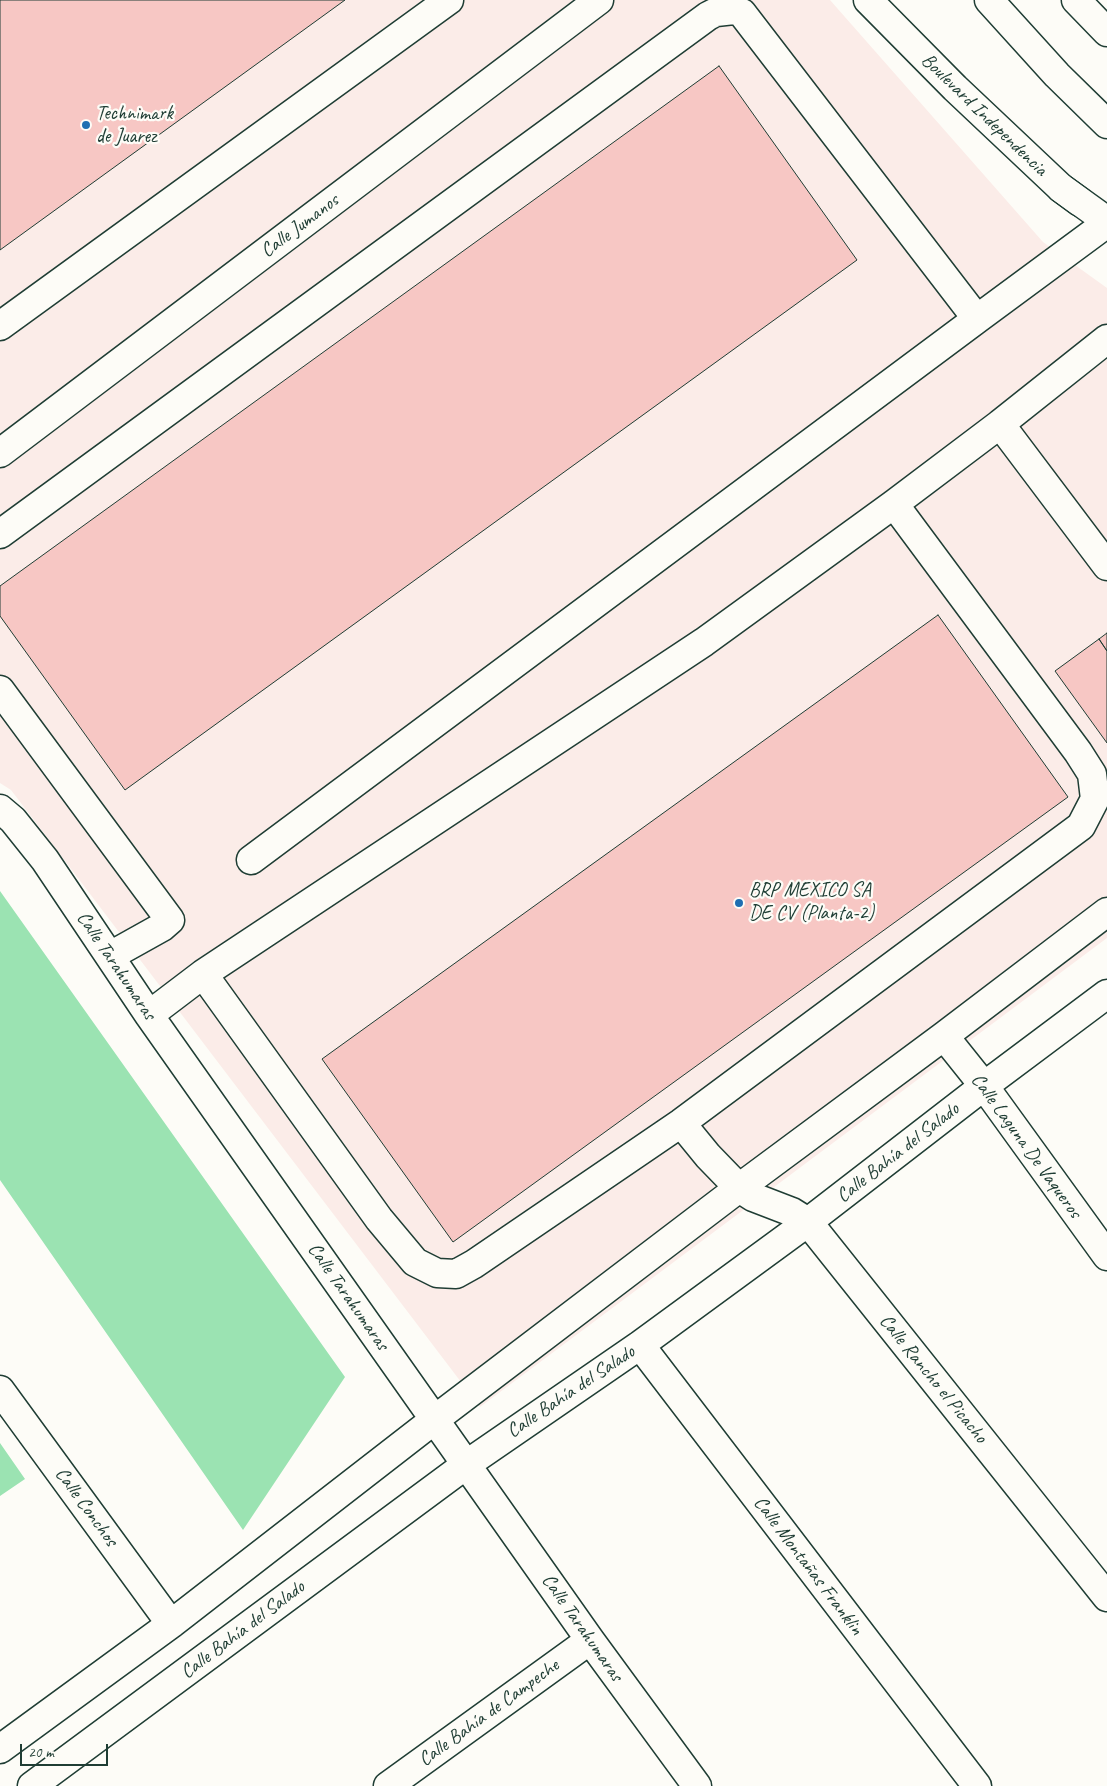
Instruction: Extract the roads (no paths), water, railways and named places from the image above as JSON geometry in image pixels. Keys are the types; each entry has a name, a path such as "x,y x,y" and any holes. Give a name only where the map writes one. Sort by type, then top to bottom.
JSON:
{"main road":[{"path":"0,326 449,0"},
{"name":"Calle Jumanos","path":"0,453 599,0"},
{"name":"Boulevard Independencia","path":"868,0 954,88 1061,188 1107,222"},
{"path":"989,0 1057,75 1107,124"},
{"path":"1076,0 1107,32"},
{"path":"0,534 716,12 734,10 742,13 978,319"},
{"path":"251,860 1107,222"},
{"path":"149,1015 202,974 704,642 894,504 1000,424 1107,339"},
{"path":"1000,424 1107,566"},
{"path":"202,974 379,1220 415,1262 437,1273 456,1274 474,1264 681,1124 1081,826 1095,800 1092,774 1078,752 894,504"},
{"path":"0,690 170,920 162,927 110,956"},
{"name":"Calle Tarahumaras","path":"0,809 13,820 45,860 149,1015 434,1420 590,1640 697,1786"},
{"path":"1,1746 171,1624 434,1420 1107,912"},
{"name":"Calle Bahía del Salado","path":"32,1786 467,1464 640,1345 808,1222 1107,994"},
{"name":"Calle Laguna De Vaqueros","path":"944,1036 984,1086 1107,1256"},
{"name":"Calle Rancho el Picacho","path":"681,1124 739,1188 753,1197 792,1212 808,1222 1105,1590"},
{"name":"Calle Montañas Franklin","path":"640,1345 976,1786"},
{"name":"Calle Conchos","path":"0,1390 171,1624"},
{"name":"Calle Bahía de Campeche","path":"388,1786 590,1640"}],"place":[{"name":"Technimark de Juarez","path":"86,125"},
{"name":"BRP MEXICO SA DE CV (Planta-2)","path":"739,903"}]}
